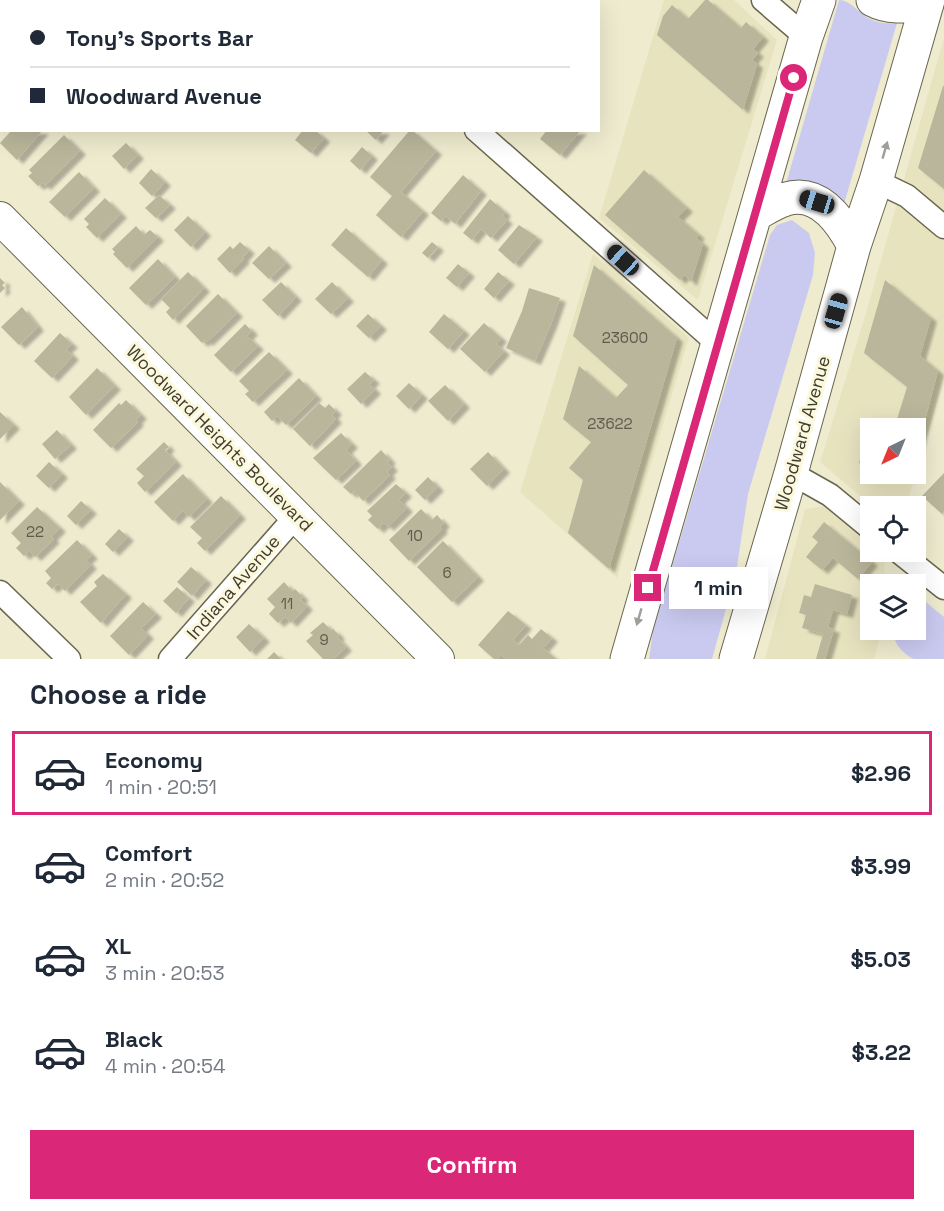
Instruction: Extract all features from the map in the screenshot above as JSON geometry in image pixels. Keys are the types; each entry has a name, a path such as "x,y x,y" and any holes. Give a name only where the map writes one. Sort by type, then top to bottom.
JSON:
{"main road":[{"path":"627,659 806,37 819,0"},
{"path":"873,0 903,7 927,2"},
{"name":"Woodward Avenue","path":"736,659 854,246 876,181 927,2"},
{"path":"756,214 786,198 803,198 817,202 831,210 843,225 854,246"}],"street":[{"path":"763,0 806,37"},
{"path":"478,132 717,344"},
{"path":"876,181 907,196 944,227"},
{"name":"Woodward Heights Boulevard","path":"0,218 438,659"},
{"path":"791,473 830,495 860,520"},
{"name":"Indiana Avenue","path":"170,659 297,515"},
{"path":"912,562 944,588"},
{"path":"0,592 69,659"}],"shaded area":[{"path":"664,0 734,0 777,40 698,300 599,218"},
{"path":"839,0 850,4 872,20 897,23 842,211 785,187"},
{"path":"944,38 944,379 926,440 926,418 860,418 860,484 913,484 909,496 860,496 820,462 866,313"},
{"path":"792,220 809,233 815,253 813,275 748,494 736,573 712,659 649,659 653,631 770,235 777,225"},
{"path":"593,254 689,338 617,578 520,492"},
{"path":"824,506 860,537 860,562 884,562 885,574 860,574 860,640 879,640 874,659 765,659 805,509"},
{"path":"926,602 944,617 944,659 914,659 895,640 926,640"}],"building":[{"path":"705,0 708,0 741,28 746,22 763,37 753,49 758,53 752,60 757,64 743,110 657,35 663,16 672,5 688,19"},
{"path":"944,86 944,189 918,168"},
{"path":"10,132 41,132 17,160 0,143"},
{"path":"301,132 317,132 324,138 311,153 295,140"},
{"path":"367,132 382,132 376,140"},
{"path":"408,132 414,132 436,151 401,192 423,211 401,237 376,215 392,196 370,177"},
{"path":"545,132 579,132 560,155 540,139"},
{"path":"64,135 80,151 45,186 42,183 38,186 28,176 32,173 29,170"},
{"path":"126,143 138,155 124,169 112,156"},
{"path":"362,147 372,156 360,170 350,161"},
{"path":"151,169 165,182 152,196 139,183"},
{"path":"644,170 687,208 678,217 699,235 696,238 703,244 691,282 684,275 680,280 605,215"},
{"path":"79,172 94,188 65,217 49,202"},
{"path":"463,175 481,191 455,224 446,216 441,221 431,213"},
{"path":"159,195 170,205 156,218 145,208"},
{"path":"105,198 121,214 97,238 86,227 89,224 84,219"},
{"path":"490,199 505,212 502,216 507,220 491,238 481,229 472,240 463,233"},
{"path":"188,216 205,232 191,247 174,230"},
{"path":"519,225 537,237 514,264 498,250"},
{"path":"136,226 144,235 150,230 158,237 127,268 113,254 115,252 112,249"},
{"path":"346,228 382,260 368,277 331,245"},
{"path":"240,242 249,250 242,258 244,259 230,273 217,259 230,246 233,249"},
{"path":"432,242 438,247 428,258 422,253"},
{"path":"269,246 286,263 269,279 252,263"},
{"path":"158,259 175,277 146,305 129,288"},
{"path":"458,264 469,273 457,287 446,278"},
{"path":"594,265 677,338 609,569 568,533 583,480 569,468 591,442 563,419 579,366 616,398 628,385 573,336"},
{"path":"188,272 204,288 173,320 166,312 170,308 161,299"},
{"path":"498,272 509,281 494,298 484,289"},
{"path":"0,278 5,283 2,285 5,288 0,293"},
{"path":"885,280 931,318 920,356 938,371 926,418 897,418 907,387 864,353"},
{"path":"281,282 296,297 278,316 262,300"},
{"path":"332,282 348,298 331,314 315,299"},
{"path":"529,288 560,298 535,361 506,348"},
{"path":"218,294 237,313 207,342 205,340 202,343 186,326"},
{"path":"22,307 38,327 19,345 1,327"},
{"path":"368,314 381,326 369,338 356,326"},
{"path":"444,314 464,331 448,349 429,332"},
{"path":"484,323 501,338 496,344 504,351 485,372 460,349"},
{"path":"245,324 252,331 247,336 258,346 231,372 214,355"},
{"path":"60,333 72,344 66,349 73,356 52,378 34,361"},
{"path":"269,352 287,370 253,402 245,394 249,391 239,381"},
{"path":"97,368 115,386 86,415 69,397"},
{"path":"365,372 374,380 369,384 375,390 361,404 347,389"},
{"path":"299,378 316,396 286,425 277,416 272,421 264,412"},
{"path":"409,383 422,395 409,409 396,396"},
{"path":"445,385 464,404 448,421 428,401"},
{"path":"126,400 141,415 136,420 138,422 111,448 93,430 119,403 121,405"},
{"path":"319,403 325,408 329,404 336,411 332,415 336,419 310,446 293,429"},
{"path":"0,412 14,425 0,439"},
{"path":"57,430 71,445 55,459 42,444"},
{"path":"341,433 352,444 346,450 356,461 336,480 313,458"},
{"path":"164,442 169,447 165,450 176,462 145,492 137,483 144,476 136,469"},
{"path":"381,450 390,460 387,462 392,467 387,472 390,475 363,501 354,491 351,494 343,487"},
{"path":"488,452 504,469 487,486 470,469"},
{"path":"49,462 62,474 49,488 36,476"},
{"path":"944,473 944,511 942,514 926,500 926,496 922,496"},
{"path":"183,474 207,499 189,517 183,511 173,521 154,502"},
{"path":"428,477 438,487 425,500 415,490"},
{"path":"0,482 19,501 0,520"},
{"path":"396,484 406,493 399,500 407,508 388,527 384,523 378,529 368,520 372,516 367,511"},
{"path":"221,496 240,515 205,551 197,543 202,538 190,527"},
{"path":"81,501 91,510 76,525 67,516"},
{"path":"37,507 60,528 51,537 54,539 35,557 29,551 24,556 16,548 21,543 11,533"},
{"path":"421,509 432,520 437,515 444,523 440,527 442,529 409,561 389,540"},
{"path":"824,522 860,552 860,562 872,562 858,579 833,558 822,570 806,557 818,542 812,537"},
{"path":"119,529 128,537 113,552 105,544"},
{"path":"77,540 92,555 86,560 91,565 65,591 58,584 52,589 46,583 51,578 45,571"},
{"path":"443,541 478,577 452,602 417,567"},
{"path":"191,567 206,580 192,596 177,582"},
{"path":"103,574 126,594 101,623 80,602 97,586 94,582"},
{"path":"284,582 292,591 295,589 303,597 300,599 307,606 291,623 285,617 278,623 269,614 275,607 267,599"},
{"path":"815,584 852,595 847,614 833,610 828,627 834,629 825,659 816,659 823,634 802,628 806,615 799,613 804,595 811,597"},
{"path":"177,587 189,598 176,613 163,601"},
{"path":"143,602 156,614 141,628 148,635 129,655 110,636"},
{"path":"508,611 526,625 513,640 519,645 528,635 532,639 541,629 552,638 543,648 556,659 505,659 501,655 494,659 478,645"},
{"path":"323,622 339,635 337,637 346,647 333,659 323,659 306,641 313,635 310,633"},
{"path":"249,624 264,638 250,652 236,637"},
{"path":"274,652 281,659 267,659"}],"route":[{"path":"648,588 794,78"}]}
